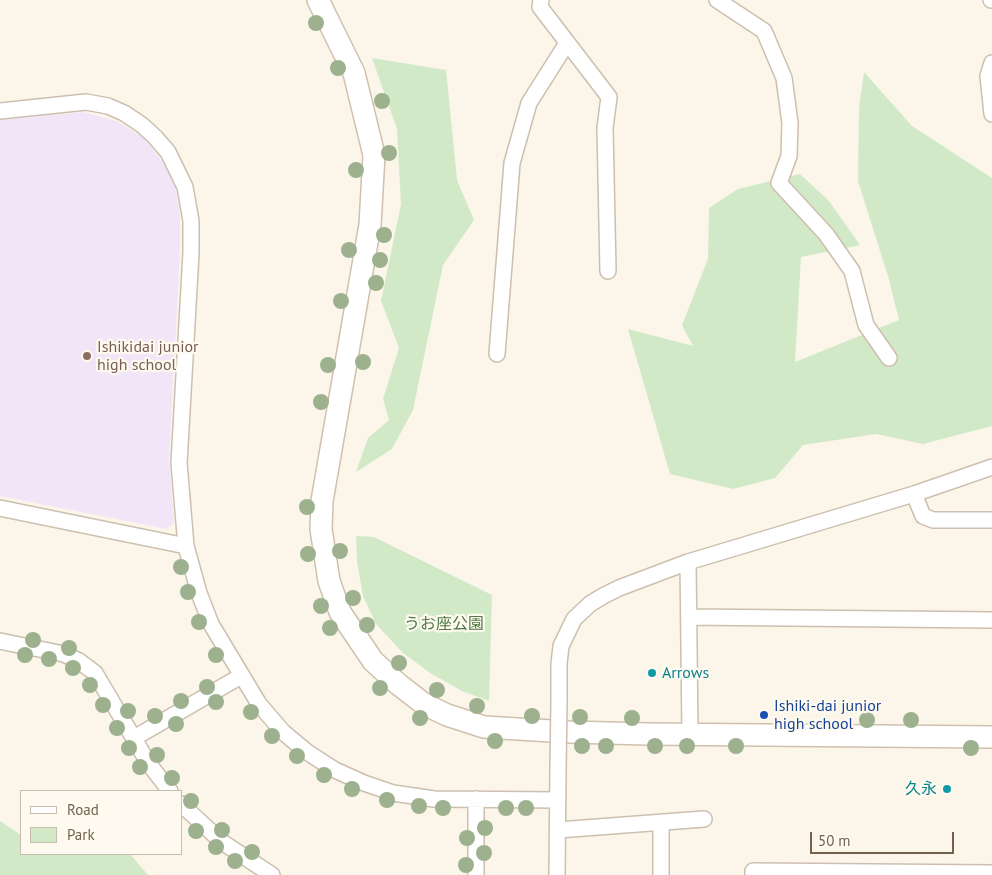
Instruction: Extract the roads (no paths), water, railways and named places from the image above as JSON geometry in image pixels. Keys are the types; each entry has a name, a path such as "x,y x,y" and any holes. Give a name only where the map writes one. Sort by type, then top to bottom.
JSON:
{"street":[{"path":"318,0 354,73 374,155 370,225 322,501 321,529 327,572 340,612 357,640 373,661 424,704 447,715 484,727 690,734 992,737"},
{"path":"541,0 540,7 609,97 605,128 608,271"},
{"path":"717,0 764,31 784,78 790,123 789,156 780,183 826,234 852,271 866,325 889,358"},
{"path":"497,354 512,164 529,104 567,43"},
{"path":"992,63 988,76 992,114"},
{"path":"0,110 86,102 108,106 124,113 155,136 168,152 182,179 191,221 179,464 186,546 211,624 259,704 283,732 306,752 335,770 393,793 434,798 558,800"},
{"path":"557,875 559,664 561,646 574,619 590,604 619,588 688,562 914,494 992,467"},
{"path":"914,494 923,516 934,520 992,520"},
{"path":"0,508 186,546"},
{"path":"688,562 690,734"},
{"path":"689,616 992,620"},
{"path":"0,641 64,654 79,660 95,673 149,764 169,790"},
{"path":"134,738 241,676"},
{"path":"476,799 476,875"},
{"path":"182,805 222,842 265,873"},
{"path":"558,830 704,819"},
{"path":"661,822 661,875"},
{"path":"753,875 753,871 992,873"}],"place":[{"name":"Ishikidai junior high school","path":"87,356"},
{"name":"Arrows","path":"652,673"},
{"name":"Ishiki-dai junior high school","path":"764,715"},
{"name":"久永","path":"947,789"}],"park label":[{"name":"うお座公園","path":"444,624"}]}
